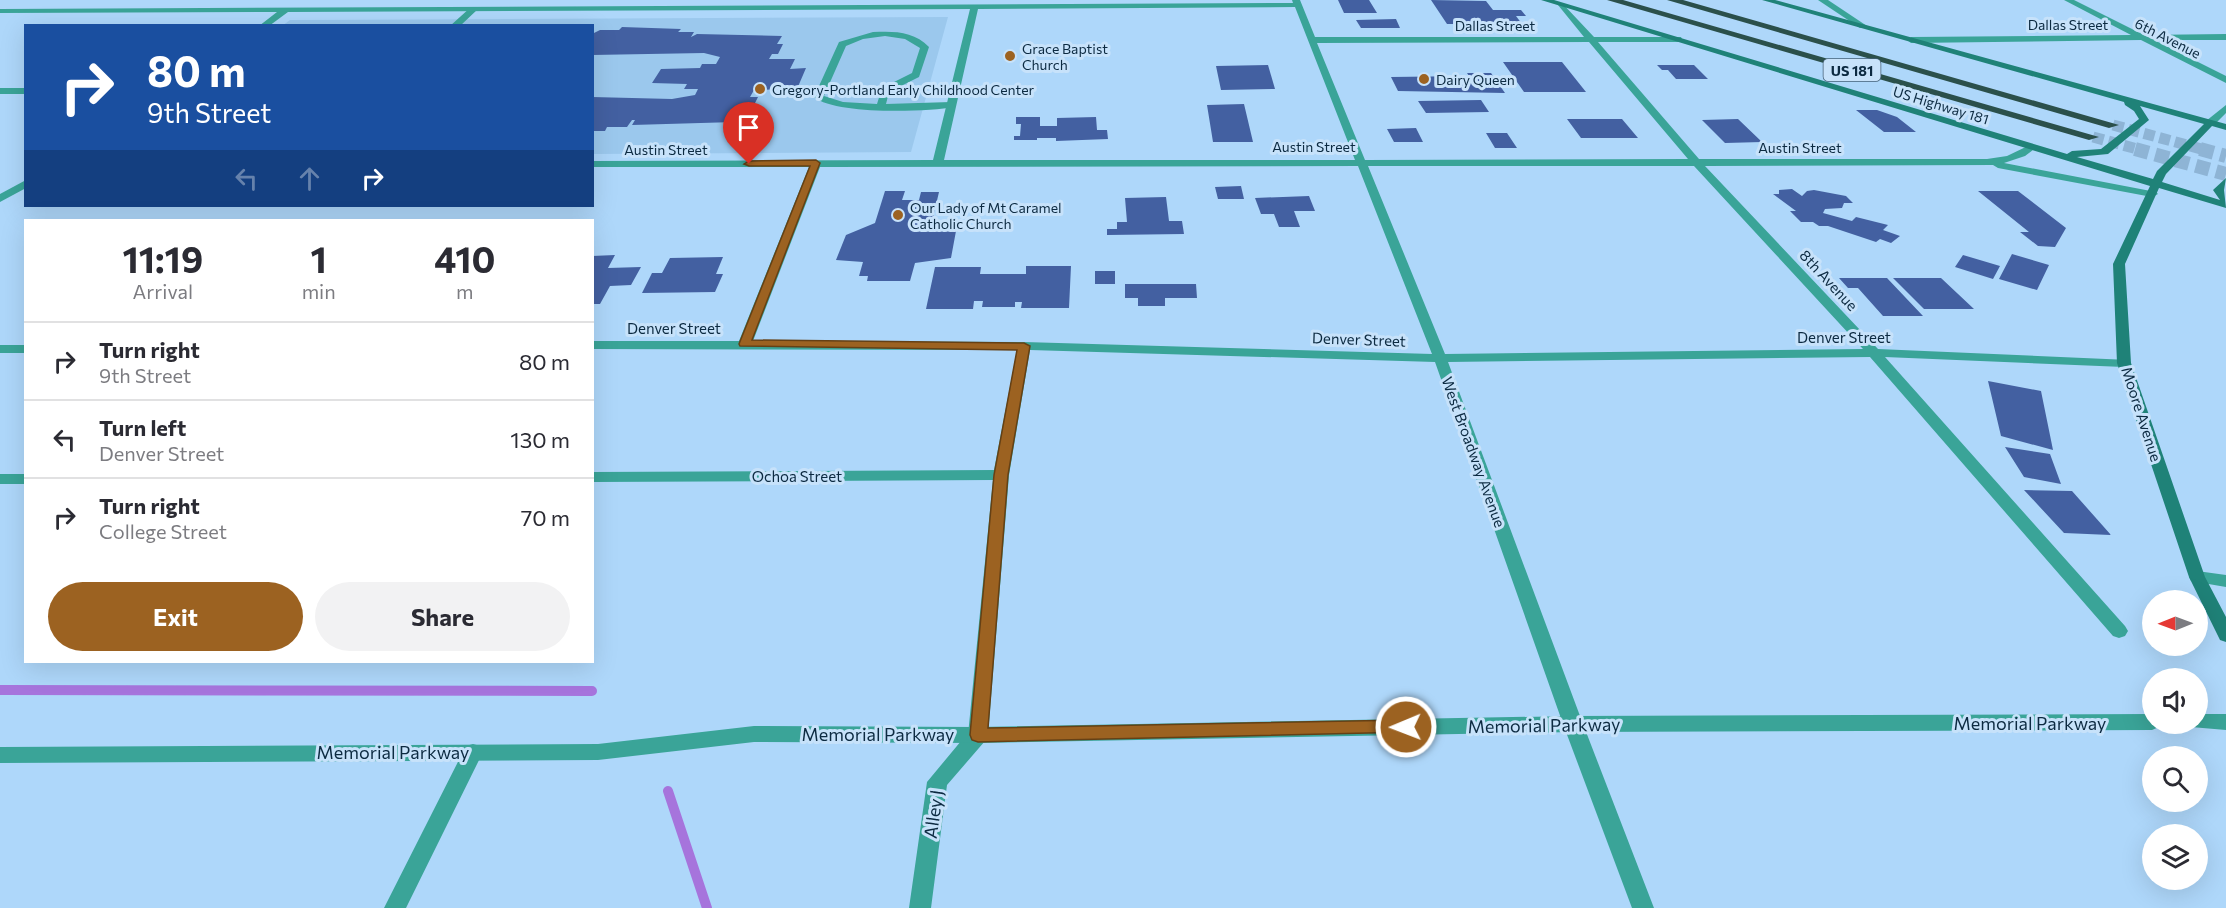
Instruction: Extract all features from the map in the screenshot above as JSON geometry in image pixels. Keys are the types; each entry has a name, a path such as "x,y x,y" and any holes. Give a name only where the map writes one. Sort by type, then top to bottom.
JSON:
{"highway":[{"path":"1599,0 1916,88"},
{"name":"US 181","path":"1612,0 2092,137"},
{"name":"US 181","path":"1672,0 2114,125"},
{"path":"1686,0 1980,88"}],"main road":[{"name":"US Highway 181","path":"1545,0 2045,151 2154,190 2226,206"},
{"path":"1766,0 2226,127"},
{"path":"2045,151 2079,154 2104,152 2144,120 2138,109 2111,95"},
{"name":"Moore Avenue","path":"2210,123 2161,173 2119,264 2124,363 2197,577 2226,635"},
{"path":"2226,181 2218,190 2226,200"}],"street":[{"path":"32,11 54,0"},
{"path":"266,24 286,10 295,0"},
{"path":"456,24 484,0"},
{"path":"678,8 684,0"},
{"path":"1822,0 1863,27"},
{"name":"6th Avenue","path":"2068,0 2136,37 2226,80"},
{"path":"0,11 678,8 880,4 974,8 1142,3 1297,3"},
{"name":"West Broadway Avenue","path":"1297,3 1440,358 1573,724 1643,908"},
{"name":"8th Avenue","path":"1562,5 1587,38 1696,162 1874,353 2120,631"},
{"path":"938,163 974,8"},
{"path":"880,106 885,90 916,75 925,47 920,41 890,35 854,38 842,44 819,97 825,103 844,106 880,106 951,105"},
{"name":"Dallas Street","path":"1911,40 2226,37"},
{"name":"Dallas Street","path":"1312,40 1678,39"},
{"path":"0,91 24,91"},
{"name":"Moore Avenue","path":"2210,123 2226,108"},
{"name":"Austin Street","path":"594,164 1362,161 1987,162 2006,161 2022,155 2032,147"},
{"path":"1987,162 2154,190"},
{"path":"745,344 816,163"},
{"path":"0,199 24,184"},
{"name":"Denver Street","path":"594,345 1024,346 1440,358 1874,353 2124,363"},
{"path":"978,735 1001,475 1024,346"},
{"path":"0,349 24,349"},
{"name":"Ochoa Street","path":"594,477 1001,475"},
{"path":"0,479 24,479"},
{"path":"2197,577 2226,581"},
{"name":"Memorial Parkway","path":"0,755 598,752 754,734 978,735 1573,724 2142,722"},
{"path":"2208,722 2226,722"},
{"name":"Alley J","path":"920,908 937,782 978,735"},
{"path":"395,908 473,752"}],"shaded area":[{"name":"Gregory-Portland Early Childhood Center","path":"948,17 911,152 594,154 594,24 285,24 290,20"}],"building":[{"path":"1338,0 1369,0 1377,13 1344,13"},
{"path":"1431,0 1486,1 1493,10 1521,10 1526,16 1516,16 1522,24 1447,24"},
{"path":"1396,19 1400,28 1361,28 1356,20"},
{"path":"622,27 681,29 678,32 694,32 691,37 697,34 782,36 777,44 783,44 778,54 772,54 769,59 795,59 790,69 806,68 797,89 754,90 750,97 758,97 751,111 741,111 735,122 632,125 635,120 632,120 627,127 607,127 605,131 594,131 594,97 672,99 695,95 698,89 684,89 687,84 652,83 661,69 700,68 702,64 716,64 720,57 704,53 594,55 594,33 600,30 619,30"},
{"path":"1503,62 1562,62 1586,92 1524,92"},
{"path":"1268,65 1275,89 1221,90 1216,66"},
{"path":"1657,65 1694,65 1708,79 1676,79 1668,70 1662,70"},
{"path":"1467,73 1491,73 1505,93 1398,91 1391,77 1469,76"},
{"path":"1481,100 1489,112 1426,113 1418,101"},
{"path":"1244,104 1253,142 1213,142 1207,105"},
{"path":"1856,110 1877,110 1897,117 1916,132 1884,132"},
{"path":"1016,117 1040,117 1040,126 1057,126 1057,118 1096,117 1097,130 1107,130 1108,139 1014,140 1014,136 1020,136 1021,124 1016,124"},
{"path":"1567,119 1622,119 1638,138 1581,138"},
{"path":"1738,119 1762,142 1725,143 1702,120"},
{"path":"1416,128 1423,142 1394,142 1387,129"},
{"path":"1486,133 1507,133 1517,148 1495,148"},
{"path":"1241,186 1244,199 1218,199 1215,187"},
{"path":"1792,189 1802,196 1807,191 1814,190 1846,196 1853,203 1844,203 1842,208 1825,209 1823,213 1852,221 1856,217 1888,225 1883,230 1900,236 1891,243 1880,239 1876,242 1828,226 1819,226 1813,222 1801,222 1790,211 1796,211 1773,194 1779,194 1779,190"},
{"path":"885,191 905,191 902,200 919,200 921,192 939,192 932,222 956,231 951,258 915,263 910,281 867,281 868,276 859,276 863,262 836,260 846,235 875,223"},
{"path":"1978,191 2018,191 2066,228 2055,247 2038,246 2020,232 2029,232"},
{"path":"1309,196 1315,211 1294,211 1300,227 1279,227 1274,214 1261,214 1255,198"},
{"path":"1166,197 1169,221 1182,221 1184,234 1107,235 1107,229 1117,229 1117,222 1127,222 1125,198"},
{"path":"2012,254 2049,265 2037,290 1999,279"},
{"path":"615,255 608,268 641,267 631,285 610,286 600,304 594,304 594,256"},
{"path":"1963,255 2000,266 1993,279 1955,267"},
{"path":"723,257 716,274 723,274 715,292 642,293 652,273 662,273 670,258"},
{"path":"1026,266 1071,266 1069,308 1021,308 1022,302 1015,302 1015,307 982,307 983,301 974,301 973,309 926,309 935,267 981,267 980,274 1026,274"},
{"path":"1095,271 1115,271 1115,284 1095,284"},
{"path":"1839,278 1887,278 1923,316 1883,316 1858,288 1848,288"},
{"path":"1893,278 1941,278 1974,309 1924,309"},
{"path":"1125,284 1196,284 1197,298 1165,298 1165,306 1138,306 1138,298 1125,298"},
{"path":"1988,381 2041,391 2053,450 2001,436"},
{"path":"2005,447 2050,454 2061,484 2024,477"},
{"path":"2024,490 2072,491 2111,535 2064,533"}],"waterway":[{"path":"0,690 592,691"},
{"path":"668,791 707,908"}],"tunnel":[{"path":"2113,125 2205,150"},
{"path":"2093,137 2141,150"},
{"path":"2135,149 2226,174"},
{"path":"2200,149 2226,156"}],"place":[{"name":"Grace Baptist Church","path":"1010,56"},
{"name":"Dairy Queen","path":"1424,79"},
{"name":"Gregory-Portland Early Childhood Center","path":"760,89"},
{"name":"Our Lady of Mt Caramel Catholic Church","path":"898,215"}],"route":[{"path":"749,164 816,163 745,344 1024,346 1001,475 978,735 1406,727"}]}
